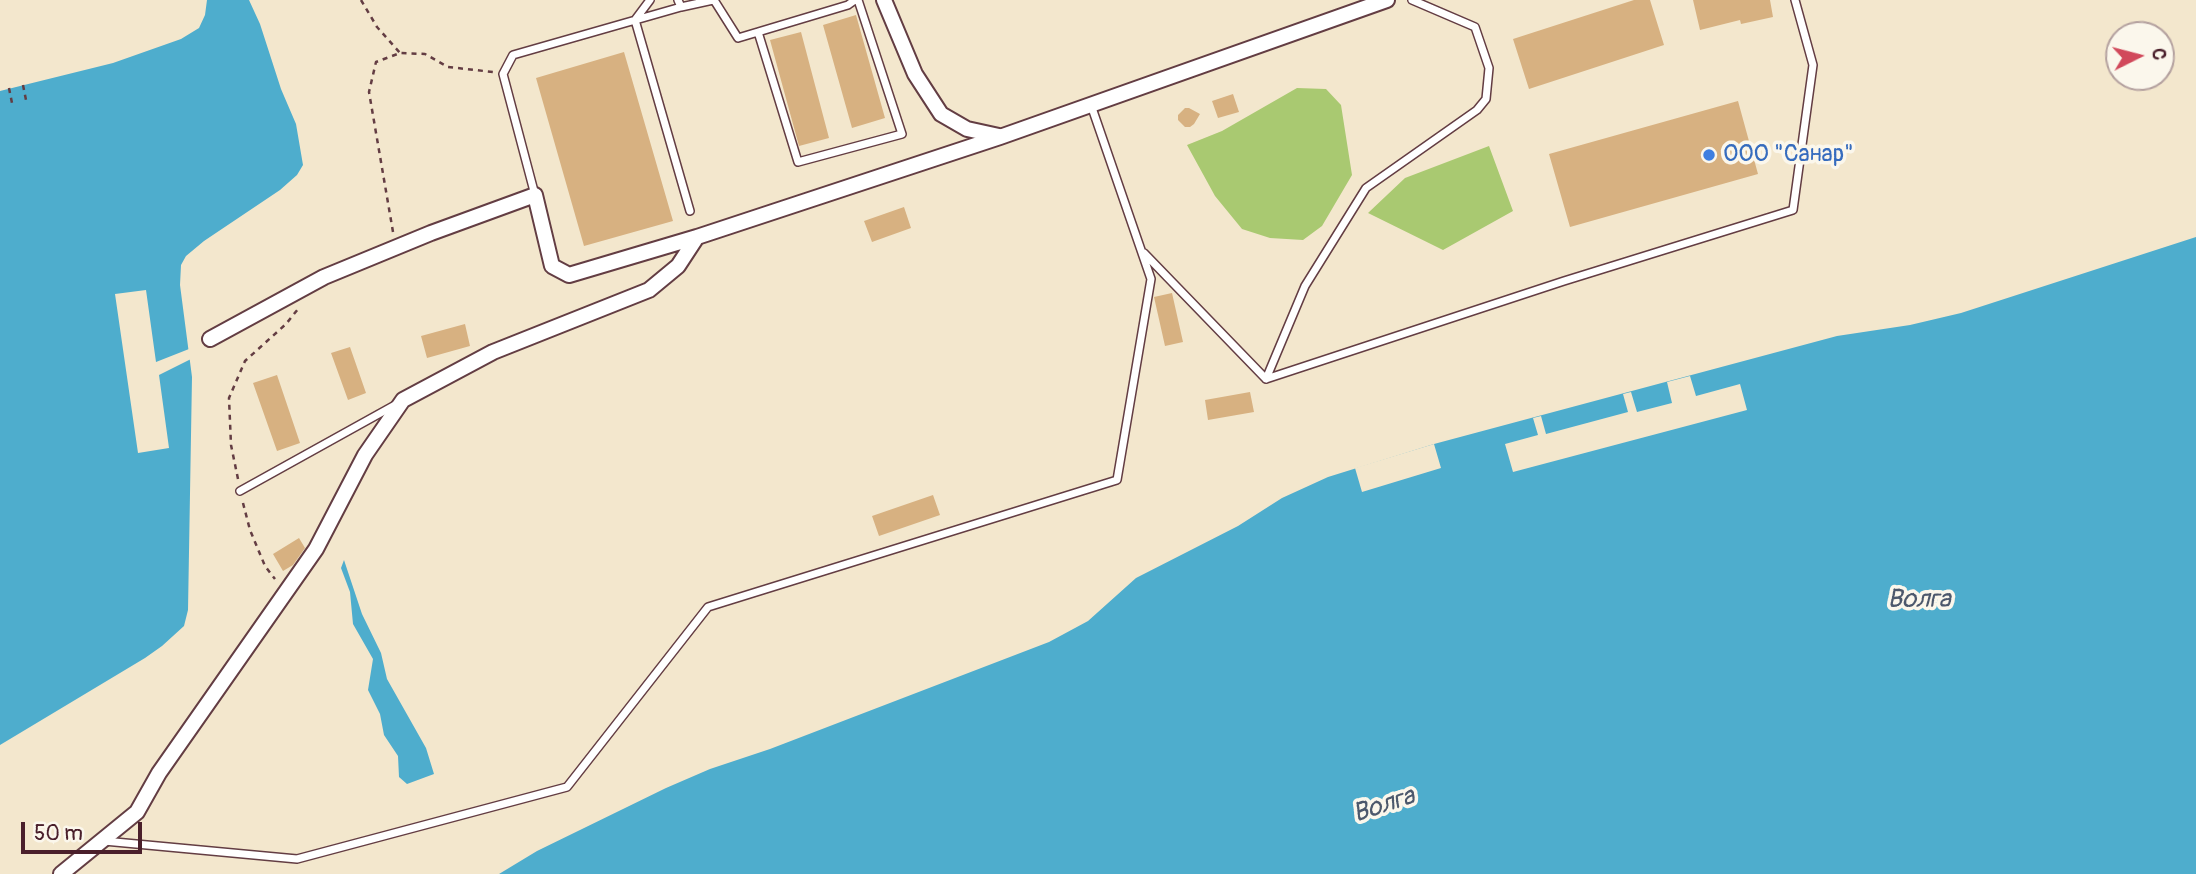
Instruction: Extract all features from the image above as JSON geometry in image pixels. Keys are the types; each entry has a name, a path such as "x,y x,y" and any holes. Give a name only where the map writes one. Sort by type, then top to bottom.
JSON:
{"street":[{"path":"884,0 915,75 941,114 967,129 1000,137"},
{"path":"210,339 324,276 535,195 552,267 569,275 698,237 1000,137 1387,0"},
{"path":"61,874 136,812 159,773 316,550 365,455 403,400 494,352 649,290 678,266 698,237"}],"lane":[{"path":"635,20 650,0"},
{"path":"535,195 503,74 513,55 635,20 679,4 714,0 738,38 758,32 848,5 856,0 902,134 798,162 758,32"},
{"path":"1266,379 1305,286 1366,188 1477,110 1486,99 1489,68 1475,27 1412,0"},
{"path":"1266,379 1563,281 1793,210 1813,65 1795,0"},
{"path":"635,20 690,211"},
{"path":"102,841 297,859 567,787 708,607 1117,480 1152,279 1091,105"},
{"path":"1141,250 1266,379"},
{"path":"240,491 403,400"}],"path":[{"path":"361,0 377,27 400,53"},
{"path":"396,247 369,92 376,62 400,53 425,54 448,67 503,74"},
{"path":"23,85 26,100"},
{"path":"9,88 12,103"},
{"path":"286,592 265,566 250,530 231,444 229,398 246,361 286,324 301,305"}],"green space":[{"path":"1297,88 1326,89 1341,105 1352,175 1322,226 1303,240 1270,238 1242,229 1215,196 1187,145 1222,131"},
{"path":"1489,146 1513,211 1443,250 1368,213 1405,178"}],"water":[{"path":"207,0 249,0 296,124 303,165 297,175 280,190 204,241 186,256 181,265 180,285 192,377 188,610 184,626 145,658 0,745 0,91 113,63 181,39 199,28 205,15"},
{"name":"Волга","path":"2196,237 2196,874 499,874 537,851 710,769 770,749 1049,642 1088,621 1136,578 1238,526 1282,498 1328,477 1434,444 1837,336 1910,325 1961,313"},
{"path":"344,560 362,614 381,653 387,679 426,748 434,774 407,784 399,777 398,756 384,735 380,714 368,690 373,659 353,624 350,592 341,568"}],"pier":[{"path":"146,290 156,362 189,349 191,359 159,375 169,448 138,453 115,294"},
{"path":"1690,376 1696,396 1740,384 1747,410 1513,472 1505,444 1538,435 1533,418 1541,416 1546,434 1628,412 1623,394 1631,392 1637,412 1672,403 1667,382"},
{"path":"1434,444 1441,468 1362,492 1355,468"}],"building":[{"path":"1634,0 1650,0 1664,45 1529,89 1513,39"},
{"path":"1693,0 1770,0 1773,17 1741,24 1740,20 1700,30"},
{"path":"856,15 885,118 852,128 823,25"},
{"path":"801,32 829,138 799,146 770,40"},
{"path":"624,52 673,221 584,246 536,78"},
{"path":"1233,94 1239,112 1218,118 1212,101"},
{"path":"1738,101 1758,174 1570,227 1549,154"},
{"path":"1185,108 1200,114 1190,127 1185,127 1178,120 1178,115"},
{"path":"904,207 911,228 872,242 864,221"},
{"path":"1172,293 1183,342 1165,346 1154,297"},
{"path":"465,324 470,346 427,358 421,336"},
{"path":"350,347 366,393 348,400 331,353"},
{"path":"277,375 300,443 277,451 253,383"},
{"path":"1250,392 1254,412 1208,420 1205,400"},
{"path":"933,495 940,515 879,536 872,516"},
{"path":"299,538 305,548 293,565 283,571 273,554"}],"place":[{"name":"ООО \"Санар\"","path":"1709,155"}]}
